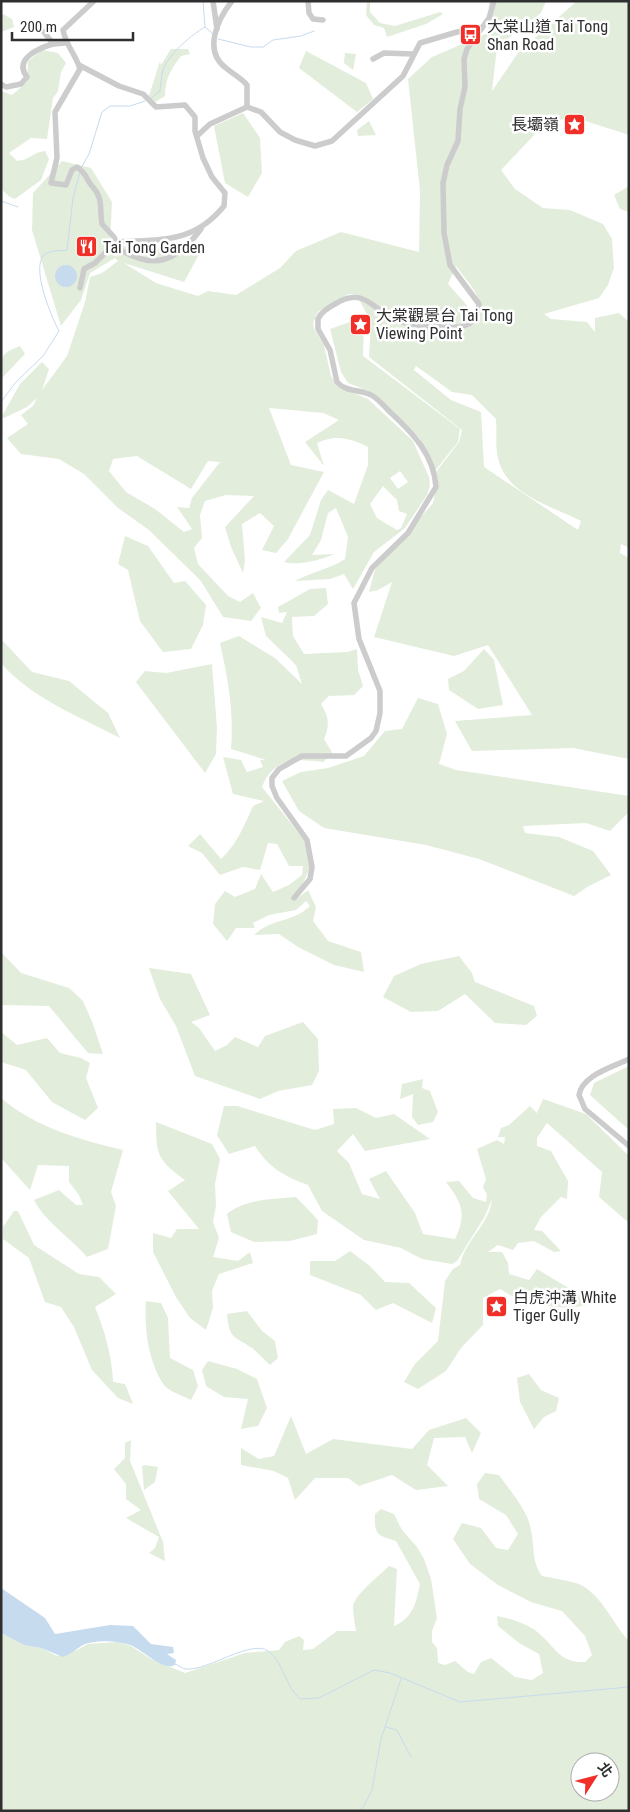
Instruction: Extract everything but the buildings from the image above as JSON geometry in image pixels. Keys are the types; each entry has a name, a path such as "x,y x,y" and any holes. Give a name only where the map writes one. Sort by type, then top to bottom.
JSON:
{"street":[{"path":"79,65 119,86 143,94 156,106 184,103 195,117 197,136 203,158 212,177 225,193 224,206 190,243 156,262 136,260 118,249 112,234 102,224 101,196 98,190 91,185 87,174 77,167 72,170 66,185 51,183 56,158 55,112 80,69 76,58 65,43 63,30 94,1"},
{"path":"213,1 217,29"},
{"path":"232,1 217,29 213,45 214,53 227,69 236,73 247,85 248,107"},
{"path":"308,1 309,13 313,19 323,20"},
{"path":"294,898 310,879 312,866 307,840 277,798 272,786 272,778 279,769 302,756 346,756 371,738 376,731 380,713 380,692 359,639 354,604 372,568 405,536 433,495 436,487 432,468 418,439 373,396 344,388 338,384 334,375 330,350 319,331 318,322 320,315 332,306 356,296 400,321 445,328 468,324 475,317 479,304 450,266 444,233 443,202 451,157 458,141 460,109 465,87 464,58 489,18 494,1"},
{"path":"197,136 210,124 248,107 261,112 280,132 295,140 315,146 332,141 403,76 420,43 471,29 482,28"},
{"path":"471,29 476,36"},
{"path":"44,32 53,44"},
{"path":"1,84 6,87 21,84 26,77 23,63 29,55 38,48 65,43"},
{"path":"373,59 384,54 413,54"},
{"path":"80,288 84,268 95,263 116,242 172,239 201,229"},
{"path":"629,1059 588,1080 582,1085 579,1095 585,1109 629,1146"}],"green space":[{"path":"367,1 370,1 370,12 380,23 395,26 440,12 443,14 426,24 387,37 384,28 374,25 366,15"},
{"path":"489,1 546,1 541,13 497,47 492,91 518,53 577,1 629,1 629,135 570,116 538,131 501,170 515,189 543,208 570,210 603,224 612,239 614,268 608,285 599,298 544,314 551,319 587,322 595,332 595,318 619,313 629,322 629,548 621,544 620,553 629,558 629,759 573,748 472,751 455,721 532,715 488,645 454,656 374,637 392,582 378,590 369,592 375,569 433,503 438,479 436,472 459,442 462,430 369,357 371,322 356,294 349,294 325,307 318,312 313,323 314,329 324,345 331,376 338,386 368,399 413,441 429,477 430,486 427,495 405,528 374,552 353,589 344,574 330,579 295,581 345,559 348,537 336,508 328,513 321,540 312,555 335,554 303,563 284,562 310,535 321,500 328,490 354,504 368,465 368,447 343,438 324,440 317,443 324,466 305,442 339,420 323,413 269,408 291,465 324,472 288,539 276,553 262,550 274,526 260,513 242,524 245,561 243,573 231,547 225,527 254,496 226,495 205,501 200,515 202,538 194,548 198,564 228,596 240,602 253,593 261,608 251,621 223,617 201,581 149,530 118,508 84,474 59,459 21,454 7,438 28,424 21,415 33,406 37,398 27,407 4,418 2,416 20,384 42,362 49,369 42,390 67,356 85,302 90,277 102,273 118,261 115,258 90,273 81,300 61,326 32,230 33,193 62,161 91,168 112,202 110,242 116,257 122,246 201,251 184,282 124,263 156,283 198,296 208,291 236,295 280,268 296,251 341,232 419,252 420,191 408,79 432,57 488,33","holes":["456,266 477,297 479,312 468,328 460,320 473,312 448,284","416,366 452,392 472,395 496,419 498,458 503,471 510,481 532,498 581,521 578,530 484,467 481,412 451,400 414,370","137,456 191,489 208,461 220,462 192,498 189,508 177,507 192,529 184,532 155,509 126,492 109,471 113,459","400,471 408,482 398,489 390,478","383,486 397,500 399,511 407,514 401,528 397,530 377,518 370,504"]},
{"path":"1,13 12,19 14,27 1,32"},
{"path":"171,49 188,49 190,54 181,56 177,61 167,79 165,96 155,102 149,96 160,61 161,65"},
{"path":"42,50 58,53 66,63 61,72 58,91 53,98 47,139 31,138 9,153 17,161 45,151 49,159 41,180 15,199 1,189 1,91 12,95 27,82 28,61"},
{"path":"306,51 366,83 373,99 357,112 299,68"},
{"path":"345,53 356,54 353,70 344,63"},
{"path":"243,113 260,138 262,173 248,197 225,183 214,126"},
{"path":"369,121 376,135 358,136 357,130"},
{"path":"629,186 629,212 620,209 614,195"},
{"path":"358,319 364,323 363,356 460,429 458,442 434,472 420,439 411,429 374,393 348,383 341,372 330,329"},
{"path":"20,346 25,354 1,379 3,357 9,351"},
{"path":"125,536 148,546 174,583 185,581 206,605 203,625 191,649 163,652 140,621 128,570 118,564"},
{"path":"326,588 328,604 314,616 292,617 293,636 304,654 347,652 357,649 358,670 363,686 354,695 329,696 321,704 328,721 324,739 333,754 323,762 303,760 286,762 279,765 272,770 262,787 305,841 311,866 295,900 308,890 316,907 313,921 328,941 361,952 364,972 334,965 298,947 279,934 254,935 268,925 303,912 310,906 306,901 296,910 269,915 253,923 255,928 236,928 227,941 213,924 215,904 225,891 235,897 255,889 261,874 273,892 289,885 302,875 303,866 289,866 277,844 268,843 260,870 243,867 220,875 202,853 188,846 200,834 221,859 236,841 253,806 264,801 233,794 223,757 241,760 247,772 263,767 260,760 266,760 231,749 232,722 230,696 220,643 239,636 275,658 302,684 296,665 266,636 261,617 282,623 287,612 279,613 278,607 310,589"},
{"path":"1,639 32,672 69,681 108,713 120,738 57,706 27,687 1,663"},
{"path":"484,649 494,660 503,705 478,709 449,690 448,679 464,671"},
{"path":"212,664 217,728 216,754 205,773 136,682 145,671 166,673"},
{"path":"418,698 438,704 447,734 439,764 456,770 629,796 629,812 610,831 586,823 523,826 525,833 559,837 593,851 611,875 574,896 479,859 426,845 324,828 299,811 282,781 301,772 328,768 364,756 385,731 402,729"},
{"path":"1,952 21,973 69,988 83,1001 103,1054 88,1053 49,1006 1,1005"},
{"path":"459,956 472,973 475,982 534,1006 537,1016 526,1025 495,1023 465,994 438,1011 411,1012 383,997 394,976 421,964"},
{"path":"149,968 191,974 210,1015 191,1022 199,1028 215,1051 227,1045 235,1037 258,1047 265,1036 303,1022 318,1039 319,1071 312,1085 278,1091 260,1099 195,1076 176,1026 160,999"},
{"path":"1,1032 17,1045 47,1038 60,1053 81,1058 90,1063 86,1078 98,1108 85,1120 52,1102 26,1070 1,1062"},
{"path":"629,1066 629,1130 590,1095 594,1083"},
{"path":"423,1079 422,1088 430,1091 438,1112 433,1122 418,1125 412,1117 413,1094 400,1099 402,1084"},
{"path":"1,1098 43,1125 74,1137 123,1150 111,1192 116,1206 108,1249 87,1257 45,1216 34,1200 59,1190 76,1205 83,1205 79,1195 69,1182 69,1166 38,1165 30,1190 1,1158"},
{"path":"543,1099 586,1114 629,1156 629,1223 599,1197 602,1172 547,1123 537,1138 537,1146 551,1151 568,1181 567,1199 561,1197 541,1217 534,1230 542,1231 561,1251 554,1252 534,1241 518,1243 513,1250 498,1245 488,1252 502,1252 508,1263 509,1274 529,1280 537,1269 595,1304 569,1308 525,1304 500,1289 483,1298 483,1325 461,1348 446,1371 418,1389 404,1382 415,1364 438,1341 445,1281 453,1269 460,1265 467,1248 487,1216 492,1199 485,1216 457,1261 452,1264 422,1259 401,1248 364,1240 322,1211 308,1185 272,1166 255,1146 229,1154 217,1135 224,1106 237,1106 315,1130 334,1124 333,1109 356,1108 376,1118 394,1114 430,1139 365,1151 353,1134 337,1151 349,1163 362,1194 380,1199 369,1179 386,1171 415,1213 423,1234 455,1239 461,1222 461,1209 456,1196 446,1182 459,1181 473,1198 486,1202 487,1195 483,1187 486,1179 477,1149 497,1140 504,1144 505,1137 498,1137 501,1128 509,1125 530,1106 537,1113"},
{"path":"156,1122 212,1144 220,1159 215,1184 216,1206 213,1222 219,1238 213,1257 238,1261 250,1252 253,1263 219,1274 212,1291 213,1308 206,1330 190,1318 176,1297 153,1252 153,1233 171,1238 177,1229 199,1229 168,1191 185,1180 169,1167 160,1156"},
{"path":"296,1197 318,1220 317,1234 290,1241 254,1242 231,1232 227,1214 234,1209 242,1205 269,1199"},
{"path":"14,1211 18,1211 34,1245 79,1274 99,1277 116,1294 95,1307 107,1344 113,1382 125,1384 133,1404 118,1398 92,1370 74,1327 61,1307 45,1302 29,1258 3,1239 3,1227"},
{"path":"350,1251 370,1266 385,1282 409,1283 436,1308 432,1323 393,1303 376,1310 361,1295 310,1275 310,1261 335,1261"},
{"path":"146,1301 161,1303 168,1318 170,1358 193,1370 198,1386 191,1400 164,1385 154,1366 148,1344"},
{"path":"247,1311 262,1331 275,1341 278,1358 270,1365 252,1348 231,1333 227,1314"},
{"path":"208,1361 237,1369 257,1379 267,1408 258,1426 241,1429 248,1399 224,1397 206,1386 202,1370"},
{"path":"529,1374 541,1390 559,1398 556,1411 544,1417 534,1429 520,1402 517,1378"},
{"path":"291,1416 306,1454 333,1439 412,1449 429,1430 466,1418 481,1433 472,1453 465,1437 434,1438 427,1465 448,1486 416,1490 392,1475 359,1486 348,1478 315,1478 295,1500 288,1478 274,1471 241,1465 241,1448 259,1459 274,1456"},
{"path":"131,1440 130,1461 163,1542 165,1561 149,1553 155,1548 159,1537 126,1518 141,1510 126,1499 126,1484 114,1469 125,1458 125,1443"},
{"path":"142,1466 158,1467 155,1482 144,1490"},
{"path":"485,1473 499,1475 526,1515 531,1530 536,1565 542,1576 576,1583 584,1587 599,1600 629,1641 629,1811 1,1811 1,1633 24,1645 41,1648 57,1656 77,1650 88,1644 117,1642 131,1646 151,1659 185,1673 245,1653 279,1650 285,1642 299,1636 304,1640 303,1650 313,1649 337,1631 356,1631 353,1610 354,1602 389,1566 397,1569 394,1626 406,1619 410,1614 415,1604 420,1584 396,1541 381,1535 376,1530 375,1514 381,1509 394,1514 402,1530 417,1547 424,1559 431,1579 437,1618 432,1631 432,1642 437,1648 438,1663 445,1665 455,1661 468,1672 474,1674 481,1662 491,1658 515,1677 532,1680 543,1673 539,1654 519,1643 498,1626 497,1616 514,1620 531,1628 565,1658 577,1662 585,1662 592,1655 585,1636 562,1611 531,1602 498,1585 470,1564 453,1539 462,1523 481,1528 496,1548 508,1550 518,1534 506,1515 479,1499 477,1484"}],"water":[{"path":"66,265 74,268 77,276 74,284 66,287 58,284 55,276 58,268"},
{"path":"1,1588 45,1618 55,1634 110,1625 133,1626 151,1644 173,1647 174,1653 167,1654 176,1660 175,1665 170,1666 159,1663 135,1647 119,1642 100,1641 88,1643 63,1657 41,1648 24,1645 1,1633"}],"waterway":[{"path":"203,1 205,27 213,34"},
{"path":"151,98 160,91 163,70 169,58 187,40 205,27"},
{"path":"218,39 251,47 263,47 273,40 301,36 314,31"},
{"path":"81,168 89,154 102,112 110,106 130,106 145,101"},
{"path":"1,402 16,382 43,356 59,331 51,315 41,281 41,261 46,253 67,250 73,198 80,172"},
{"path":"1,201 18,207"},
{"path":"175,1664 185,1669 195,1668 240,1652 260,1648 268,1651 278,1661 290,1687 300,1699 319,1698 374,1670 390,1673 460,1702 629,1687"},
{"path":"361,1811 372,1790 381,1739 401,1679"},
{"path":"386,1727 397,1730 411,1757"}],"place":[{"name":"大棠山道 Tai Tong Shan Road","path":"471,35"},
{"name":"長壩嶺","path":"575,124"},
{"name":"Tai Tong Garden","path":"87,247"},
{"name":"大棠觀景台 Tai Tong Viewing Point","path":"360,324"},
{"name":"白虎沖溝 White Tiger Gully","path":"497,1306"}]}
